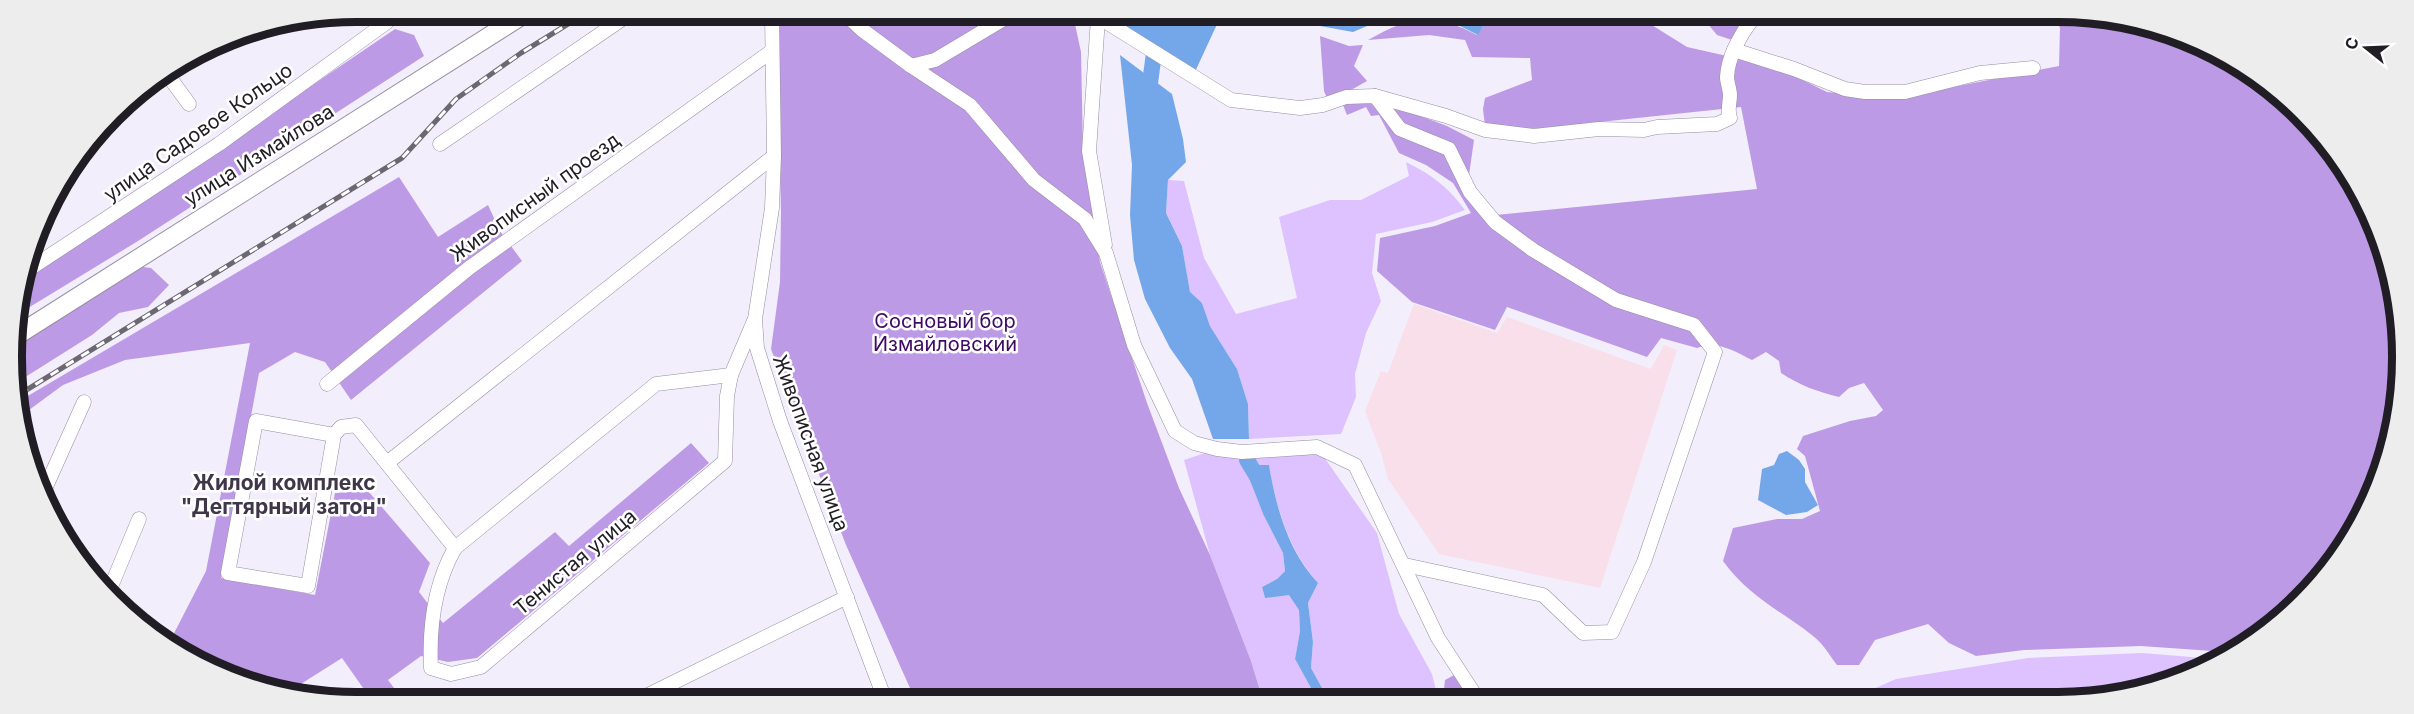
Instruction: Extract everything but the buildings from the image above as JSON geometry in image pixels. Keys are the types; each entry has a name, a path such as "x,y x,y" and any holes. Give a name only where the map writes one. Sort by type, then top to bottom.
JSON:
{"main road":[{"name":"улица Измайлова","path":"23,331 512,22"}],"street":[{"name":"улица Садовое Кольцо","path":"35,265 219,144 387,22"},
{"path":"440,144 618,22"},
{"name":"Живописная улица","path":"771,22 774,156 771,208 755,319 757,348 780,422 882,692"},
{"path":"854,22 911,66 970,105 1034,180 1084,219 1106,253"},
{"path":"911,66 935,60 1000,22"},
{"path":"1096,22 1089,152 1106,253 1134,345 1175,431 1194,443 1242,452 1317,447 1355,465 1405,565 1438,638 1474,692"},
{"path":"1106,22 1232,100 1300,108 1323,105 1346,97 1375,96 1446,116 1485,130 1534,136 1599,129 1717,124 1730,118 1727,109 1730,94 1727,78 1734,50 1740,36 1750,22"},
{"path":"1734,50 1794,69 1845,89 1865,92 1905,92 1980,73 2033,68"},
{"name":"Живописный проезд","path":"327,384 469,268 772,51"},
{"path":"170,79 189,104"},
{"path":"1375,96 1400,129 1449,149 1470,192 1495,222 1533,250 1616,300 1694,325 1715,352 1644,562 1612,632 1583,633 1543,595 1405,565"},
{"path":"387,463 774,156"},
{"name":"Тенистая улица","path":"454,548 436,594 430,645 431,668 451,674 481,667 725,461 727,396 731,375 755,319"},
{"path":"334,435 256,421 228,573 308,586 334,435 341,427 356,425 454,548 656,384 731,375"},
{"path":"47,483 84,402"},
{"path":"112,585 139,519"},
{"path":"654,692 847,597"}],"shaded area":[{"path":"1406,162 1439,182 1465,210 1432,222 1376,234 1372,273 1381,301 1366,333 1355,374 1356,397 1341,434 1249,439 1248,404 1237,369 1210,326 1202,303 1190,293 1182,246 1166,213 1168,180 1184,181 1204,258 1236,314 1297,298 1279,217 1330,200 1361,200 1409,176"},
{"path":"1414,304 1497,333 1507,317 1651,369 1664,345 1677,350 1600,588 1439,554 1388,479 1365,411 1381,371 1388,373"},
{"path":"1317,447 1377,533 1399,614 1432,674 1436,692 1324,692 1311,668 1313,642 1308,603 1318,583 1299,557 1285,528 1269,465 1264,516 1283,553 1285,571 1277,579 1262,587 1265,598 1289,594 1299,609 1300,631 1295,659 1313,692 1260,692 1251,661 1210,555 1184,460 1217,449"},
{"path":"2142,653 2203,658 2165,674 2101,689 2057,692 1866,692 1896,679 2028,658"}],"green space":[{"name":"Сосновый бор Измайловский","path":"776,22 1075,22 1081,52 1083,150 1100,262 1147,403 1179,488 1210,555 1251,661 1260,692 912,692 846,545 771,349 780,282 781,211"},
{"path":"1410,22 1444,22 1477,35 1484,24 1480,22 1647,22 1687,47 1727,56 1745,52 1827,92 1893,99 2059,66 2060,28 2057,22 2101,25 2144,34 2185,48 2224,67 2261,92 2294,120 2322,153 2357,209 2380,270 2391,335 2389,401 2374,465 2347,524 2322,561 2294,594 2261,622 2216,651 2141,646 2024,650 1976,656 1949,643 1928,624 1875,640 1859,665 1837,665 1817,639 1754,594 1723,561 1733,528 1777,519 1802,519 1820,511 1805,456 1797,449 1803,436 1850,421 1876,416 1883,410 1864,383 1849,388 1839,397 1809,388 1781,373 1779,361 1766,352 1752,360 1718,346 1697,348 1661,338 1647,357 1507,307 1495,330 1412,302 1377,271 1380,238 1435,226 1471,213 1453,183 1426,165 1399,153 1379,115 1371,116 1366,107 1347,115 1343,105 1331,107 1324,91 1320,36 1349,46 1363,45 1354,66 1367,81 1351,90 1447,126 1474,140 1469,175 1486,207 1496,215 1757,189 1741,107 1515,131 1485,126 1483,109 1485,98 1532,80 1530,58 1472,57 1465,40 1429,35 1368,40"},
{"path":"1706,22 1754,22 1744,44 1717,35"},
{"path":"395,29 414,35 424,56 138,241 26,309 33,275"},
{"path":"399,177 438,237 488,205 500,231 522,261 351,400 325,362 295,352 259,373 221,578 315,595 335,493 368,491 430,563 419,592 443,623 555,532 569,546 691,443 709,463 477,658 448,662 421,656 388,680 397,692 366,692 342,658 298,686 249,674 229,666 173,636 206,571 250,343 125,360 63,385 27,413 25,398"},
{"path":"143,267 151,268 169,285 148,307 119,313 92,335 23,378 23,342"},
{"path":"1456,674 1467,692 1444,692 1445,680"}],"water":[{"path":"1120,22 1218,22 1193,76 1115,28"},
{"path":"1316,22 1377,22 1353,32 1320,26"},
{"path":"1443,22 1484,24 1478,35 1458,25"},
{"path":"1120,55 1172,94 1186,162 1168,180 1166,213 1182,246 1190,292 1202,303 1210,326 1237,369 1248,404 1249,439 1213,439 1192,379 1170,348 1145,299 1134,260 1130,215 1132,165"},
{"path":"1787,451 1799,460 1805,469 1805,482 1818,505 1807,512 1786,515 1758,500 1762,469 1774,465 1779,454"},
{"path":"1244,465 1269,465 1275,497 1291,543 1318,583 1308,603 1313,642 1311,668 1324,692 1313,692 1295,659 1300,631 1299,610 1289,595 1265,598 1262,587 1277,579 1285,571 1283,553 1264,516"}],"waterway":[{"path":"1148,98 1156,38"},
{"path":"1247,460 1262,485"}],"railway":[{"path":"24,391 402,158 456,99 521,53 571,22"}],"district":[{"name":"Жилой комплекс \"Дегтярный затон\"","path":"284,494"}]}
